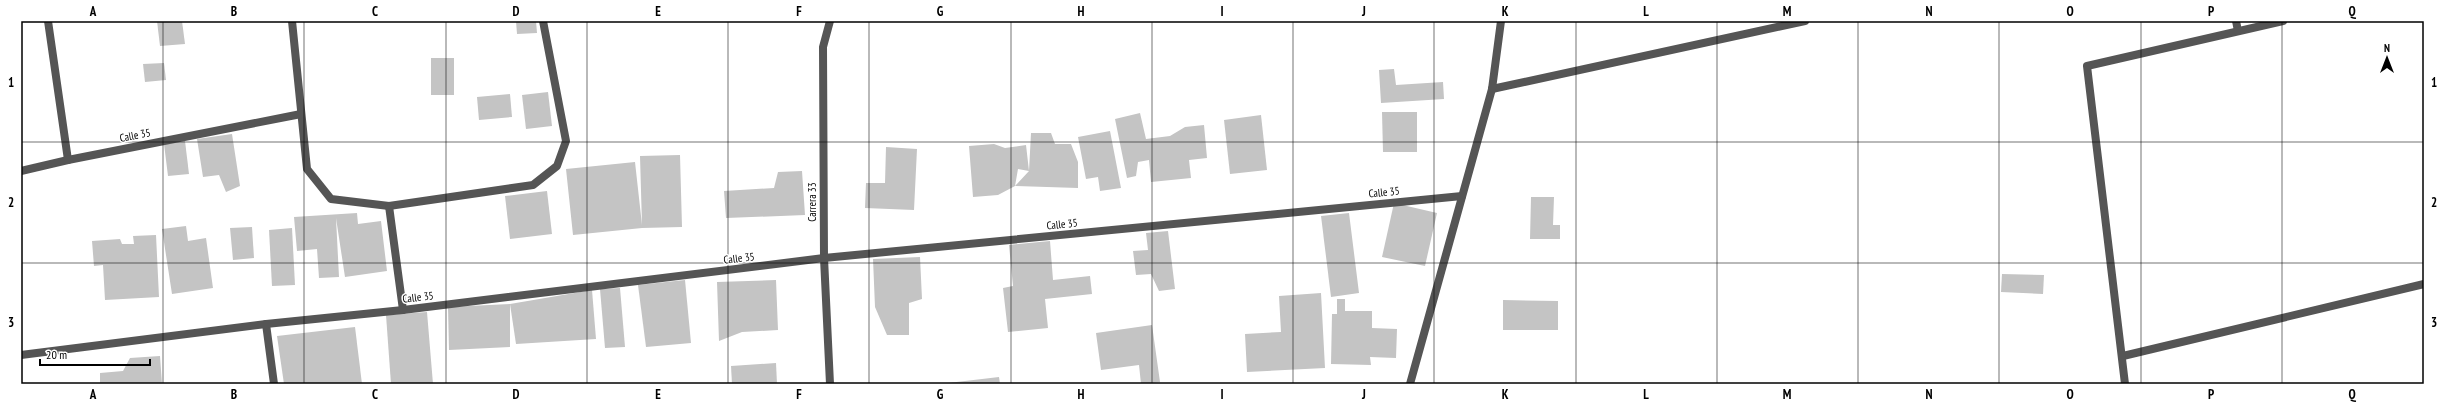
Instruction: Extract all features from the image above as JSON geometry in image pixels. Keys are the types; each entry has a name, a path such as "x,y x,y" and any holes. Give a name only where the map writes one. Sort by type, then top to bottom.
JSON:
{"street":[{"path":"48,21 68,160"},
{"path":"292,21 307,169 331,199 389,206 533,185 556,166 566,141 543,21"},
{"name":"Carrera 33","path":"830,21 823,47 824,258 830,384"},
{"path":"1410,384 1492,89 1501,21"},
{"path":"1492,89 1805,21"},
{"path":"2236,21 2238,31"},
{"path":"2125,384 2123,356 2087,66 2283,21"},
{"name":"Calle 35","path":"21,171 68,160 301,114"},
{"name":"Calle 35","path":"21,355 266,324 403,310 824,258 1462,196"},
{"path":"389,206 403,310"},
{"path":"2123,356 2424,284"},
{"path":"266,324 274,384"}],"building":[{"path":"157,21 182,21 185,44 160,46"},
{"path":"516,21 536,21 537,33 517,34"},
{"path":"431,58 454,58 454,95 431,95"},
{"path":"164,63 166,80 145,82 143,64"},
{"path":"1394,69 1396,85 1443,82 1444,99 1381,103 1379,70"},
{"path":"548,92 552,126 526,129 522,95"},
{"path":"510,94 512,117 479,120 477,97"},
{"path":"1382,112 1417,112 1417,152 1383,152"},
{"path":"1140,113 1146,139 1170,136 1185,127 1204,125 1207,158 1189,160 1191,178 1151,182 1149,160 1138,162 1136,176 1127,178 1115,119"},
{"path":"1261,115 1267,170 1230,174 1224,120"},
{"path":"1110,131 1121,188 1100,191 1098,177 1086,179 1078,137"},
{"path":"1031,133 1051,133 1055,144 1071,144 1078,162 1078,188 1015,186 1029,171"},
{"path":"232,134 240,186 226,192 219,175 203,177 197,139"},
{"path":"185,141 189,174 168,176 164,144"},
{"path":"994,144 1005,148 1026,145 1029,171 1018,169 1015,186 998,195 973,197 969,146"},
{"path":"886,147 917,149 914,210 865,208 866,183 885,183"},
{"path":"680,155 682,227 642,228 573,235 566,169 635,162 642,225 640,156"},
{"path":"802,171 805,215 726,218 724,191 774,188 778,172"},
{"path":"547,191 552,234 510,239 505,196"},
{"path":"1531,197 1554,197 1553,225 1560,225 1560,239 1530,239"},
{"path":"1394,203 1437,213 1425,266 1382,257"},
{"path":"357,213 358,224 381,221 387,271 345,277 336,218 339,277 319,278 317,249 297,251 294,217"},
{"path":"1349,213 1359,293 1331,297 1321,216"},
{"path":"186,226 188,241 206,238 213,288 172,294 162,229"},
{"path":"252,227 254,258 233,260 230,228"},
{"path":"292,228 295,285 272,286 269,230"},
{"path":"1168,231 1175,289 1159,291 1151,274 1136,275 1133,251 1148,250 1146,233"},
{"path":"156,235 159,297 105,300 103,265 94,266 92,241 120,239 122,244 134,244 133,236"},
{"path":"1050,241 1053,280 1090,276 1092,294 1045,299 1048,328 1008,332 1003,288 1013,286 1009,245"},
{"path":"920,257 922,299 909,303 909,335 887,335 875,307 873,259"},
{"path":"2002,274 2044,275 2043,294 2001,292"},
{"path":"685,280 691,343 646,347 638,285"},
{"path":"776,280 778,330 742,332 719,341 717,282"},
{"path":"620,288 625,347 605,348 600,289"},
{"path":"592,290 596,339 516,344 510,304"},
{"path":"1321,293 1325,368 1247,372 1245,334 1281,332 1279,296"},
{"path":"1337,299 1345,299 1345,311 1372,311 1372,328 1397,329 1396,358 1370,357 1371,365 1331,364 1332,314 1337,314"},
{"path":"1503,300 1558,301 1558,330 1503,330"},
{"path":"510,304 510,347 449,350 448,307"},
{"path":"427,312 433,384 391,384 386,315"},
{"path":"1152,325 1160,382 1141,384 1139,365 1101,370 1096,333"},
{"path":"355,327 362,384 284,384 277,336"},
{"path":"160,356 162,384 100,384 100,373 123,371 130,358"},
{"path":"776,363 777,384 732,384 731,366"},
{"path":"999,377 1000,384 948,384 948,383"}]}
